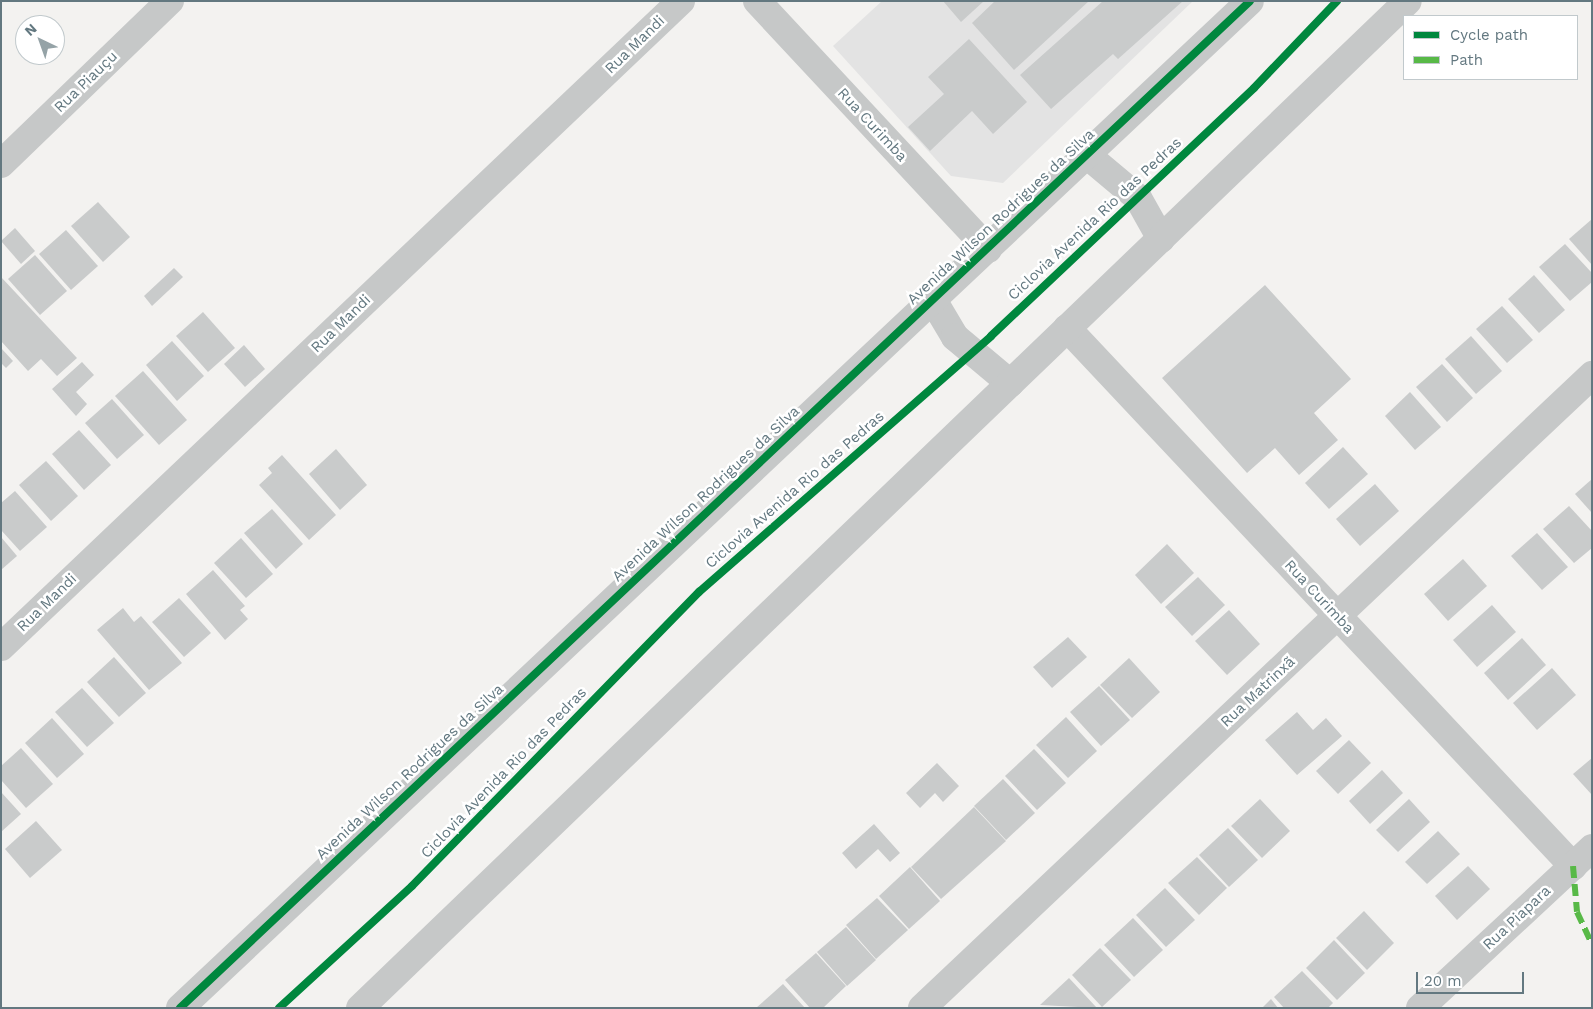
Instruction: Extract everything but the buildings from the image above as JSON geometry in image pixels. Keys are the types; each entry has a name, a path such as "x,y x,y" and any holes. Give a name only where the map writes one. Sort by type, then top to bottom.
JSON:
{"street":[{"name":"Rua Piauçu","path":"1,164 170,1"},
{"name":"Rua Mandi","path":"1,646 681,1"},
{"name":"Rua Curimba","path":"757,1 988,249"},
{"name":"Avenida Wilson Rodrigues da Silva","path":"180,1008 1088,156 1250,1"},
{"path":"360,1008 1408,1"},
{"path":"1088,156 1118,178 1138,198 1161,239"},
{"path":"933,300 955,337 1010,383"},
{"name":"Rua Curimba","path":"1067,328 1338,617 1582,857"},
{"name":"Rua Matrinxã","path":"922,1008 1592,375"},
{"name":"Rua Piapara","path":"1420,1008 1582,857"}],"shaded area":[{"path":"882,1 1193,1 1003,183 951,176 833,46"}],"marked path":[{"path":"1573,866 1577,912 1592,944"}],"cycle path":[{"path":"180,1008 1250,1"},
{"name":"Ciclovia Avenida Rio das Pedras","path":"279,1008 412,886 699,592 991,336 1254,88 1337,1"}]}
